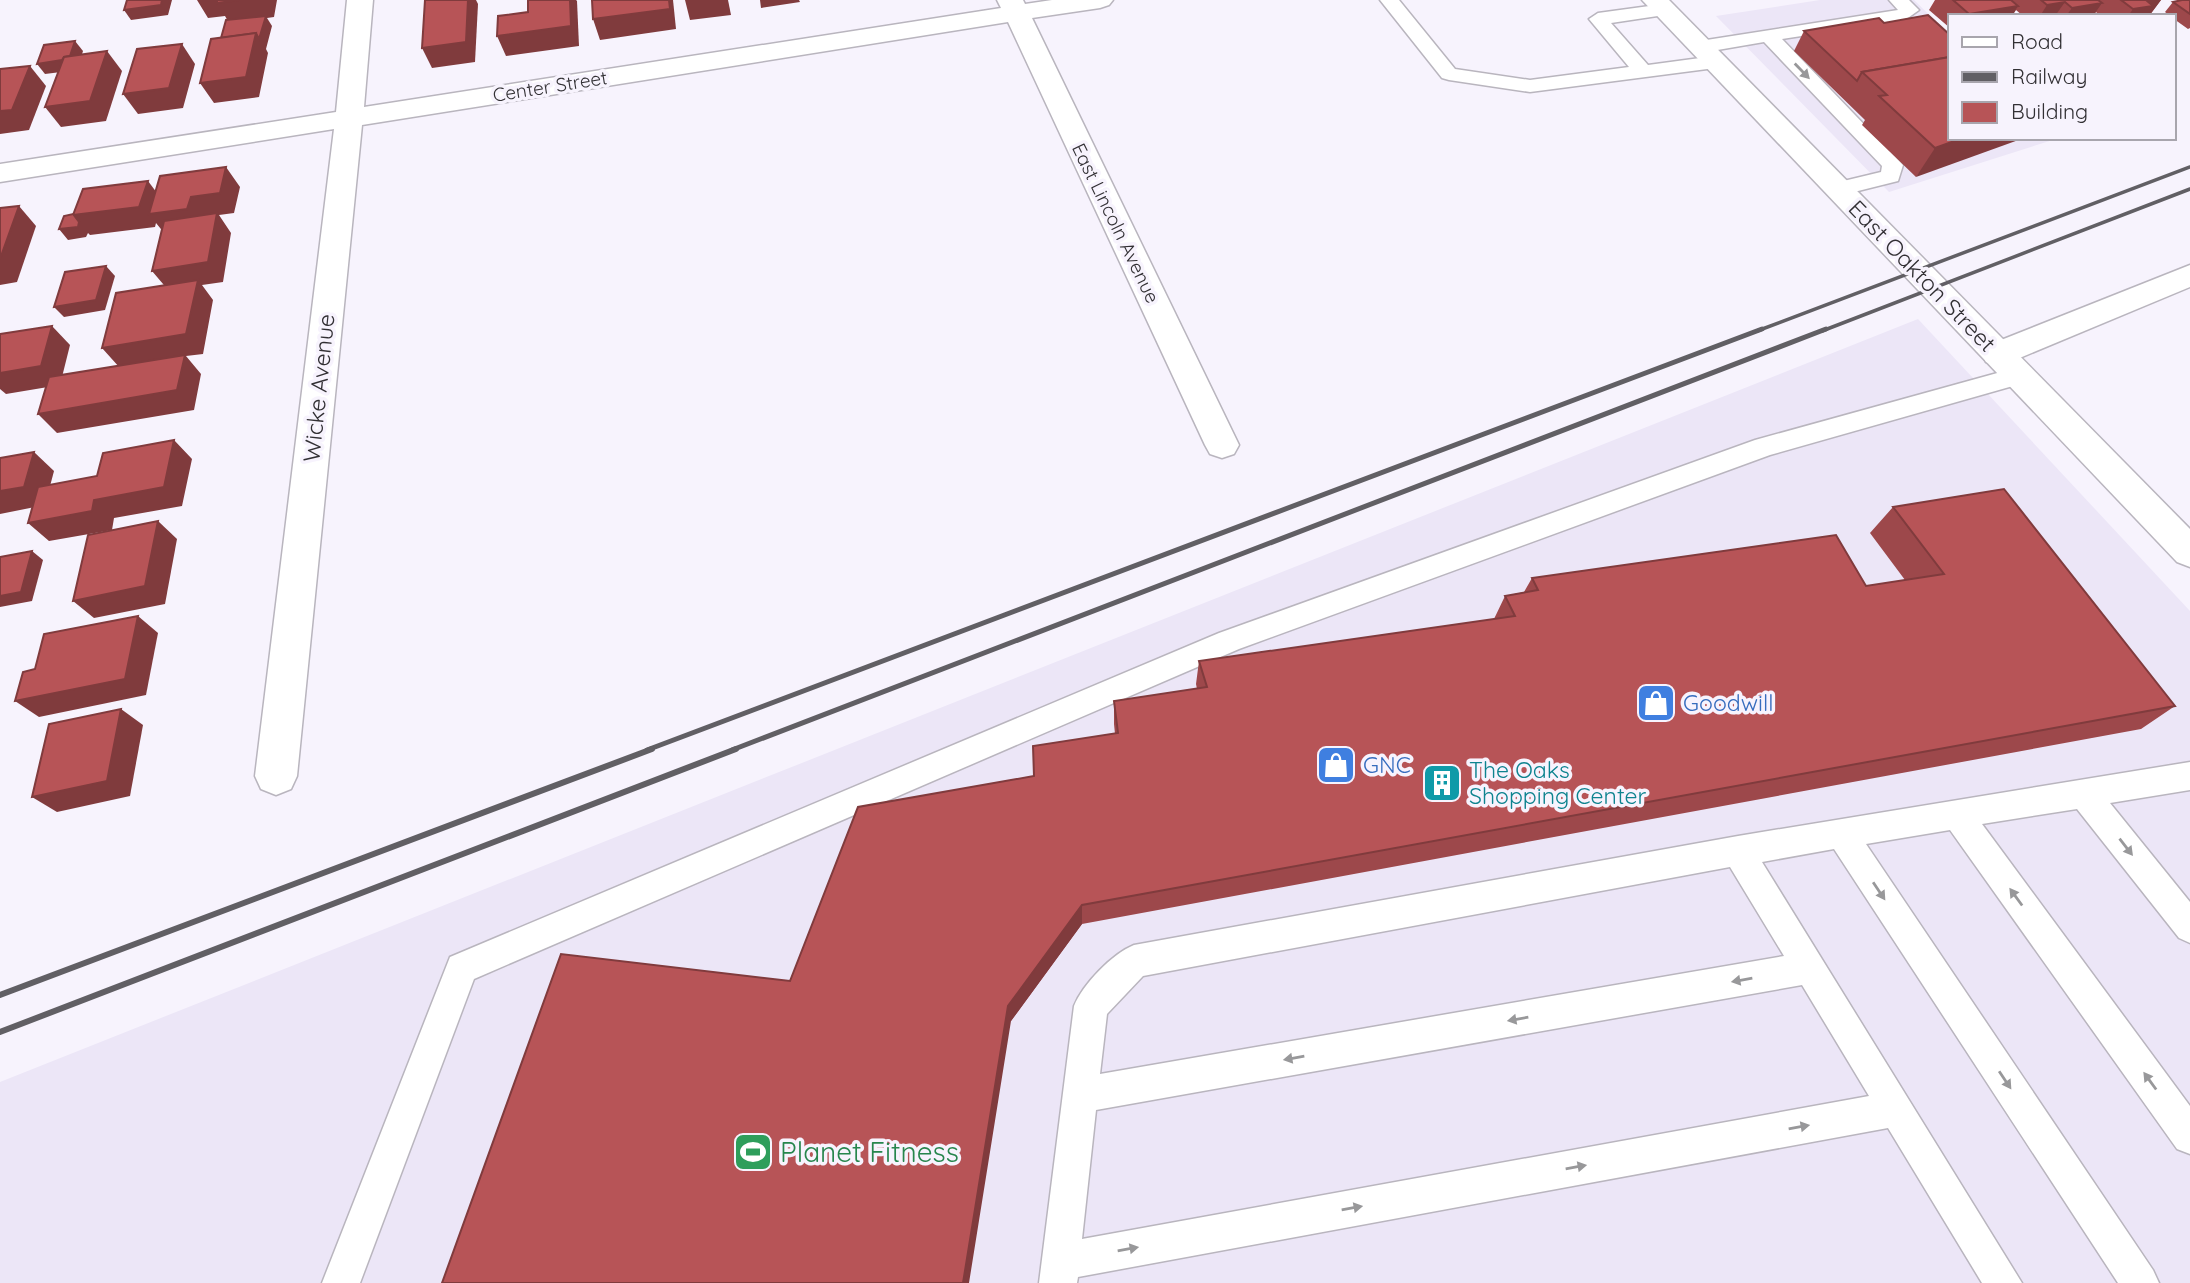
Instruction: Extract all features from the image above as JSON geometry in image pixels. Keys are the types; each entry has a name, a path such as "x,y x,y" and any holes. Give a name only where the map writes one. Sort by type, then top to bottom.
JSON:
{"street":[{"name":"Wicke Avenue","path":"276,776 360,0"},
{"name":"Center Street","path":"0,173 349,118 1012,7 1100,0"},
{"name":"East Oakton Street","path":"1660,5 2190,552"},
{"name":"East Lincoln Avenue","path":"1012,7 1222,445"},
{"path":"2009,365 2190,275"}],"lane":[{"path":"1389,0 1449,74 1530,86 1643,71 1768,36 1905,14 1910,10 1898,0"},
{"path":"1643,71 1598,19 1660,5"},
{"path":"1768,36 1893,165 1891,176 1838,189"},
{"path":"341,1283 463,968 1229,641 1764,447 2009,365"},
{"path":"1896,1109 1059,1272 1091,1006 1134,961 1738,851 2190,776"},
{"path":"2084,794 2190,927"},
{"path":"1957,815 2190,1136"},
{"path":"1841,834 2140,1283"},
{"path":"1738,851 1896,1109 1997,1282"},
{"path":"1081,1095 1809,968"}],"shaded area":[{"path":"1820,0 1914,0 1948,33 1948,140 2053,140 1889,192 1716,16"},
{"name":"The Oaks Shopping Center","path":"1918,319 2190,611 2190,1283 0,1283 0,1082"}],"building":[{"path":"127,0 162,0 161,5 124,10"},
{"path":"217,0 239,0 217,3"},
{"path":"425,0 468,0 466,42 422,48"},
{"path":"528,0 570,0 571,26 497,36 498,16 528,12"},
{"path":"592,0 669,0 670,9 593,19"},
{"path":"1953,0 2011,0 2018,6 1969,14"},
{"path":"2041,0 2098,0 2102,3 2072,8 2065,2 2047,5"},
{"path":"2121,0 2146,0 2153,6 2133,9"},
{"path":"2190,0 2190,14 2173,2"},
{"path":"1928,15 1948,33 1948,57 1862,72 1857,81 1804,31 1879,18 1884,23"},
{"path":"266,16 259,39 256,33 221,38 226,20"},
{"path":"256,33 246,77 200,83 211,39"},
{"path":"75,41 70,56 37,64 44,45"},
{"path":"182,44 169,88 123,94 137,49"},
{"path":"107,51 90,101 45,107 64,57"},
{"path":"1948,57 1948,140 1957,140 1935,148 1879,96 1887,95 1862,72"},
{"path":"30,66 12,110 0,111 0,69"},
{"path":"226,167 220,193 191,197 187,209 149,214 160,176"},
{"path":"148,181 139,207 73,215 83,189"},
{"path":"19,206 0,259 0,208"},
{"path":"217,213 208,262 152,271 164,221"},
{"path":"73,214 79,222 78,227 59,229 64,216"},
{"path":"106,266 96,300 54,307 65,272"},
{"path":"198,280 186,334 102,348 116,293"},
{"path":"52,326 41,366 0,373 0,334"},
{"path":"185,355 177,390 38,414 49,377"},
{"path":"174,440 164,487 94,500 92,511 28,523 38,487 97,476 103,453"},
{"path":"34,452 24,487 0,491 0,458"},
{"path":"2004,489 2175,706 1082,905 1008,1006 963,1283 442,1283 561,954 790,981 858,807 1034,776 1033,746 1118,733 1114,701 1207,687 1199,661 1515,616 1505,596 1538,590 1532,578 1836,535 1866,586 1944,574 1893,507"},
{"path":"158,521 145,586 73,601 88,535"},
{"path":"32,551 21,592 0,596 0,557"},
{"path":"138,616 125,679 15,701 23,672 35,669 44,634"},
{"path":"121,709 107,781 32,797 49,724"}],"railway":[{"path":"1757,331 2190,167"},
{"path":"1822,331 2190,189"},
{"path":"647,750 1762,329"},
{"path":"732,750 1826,329"},
{"path":"0,995 652,749"},
{"path":"0,1032 736,749"}],"place":[{"name":"Goodwill","path":"1656,703"},
{"name":"GNC","path":"1336,765"},
{"name":"The Oaks Shopping Center","path":"1442,783"},
{"name":"Planet Fitness","path":"753,1152"}]}
